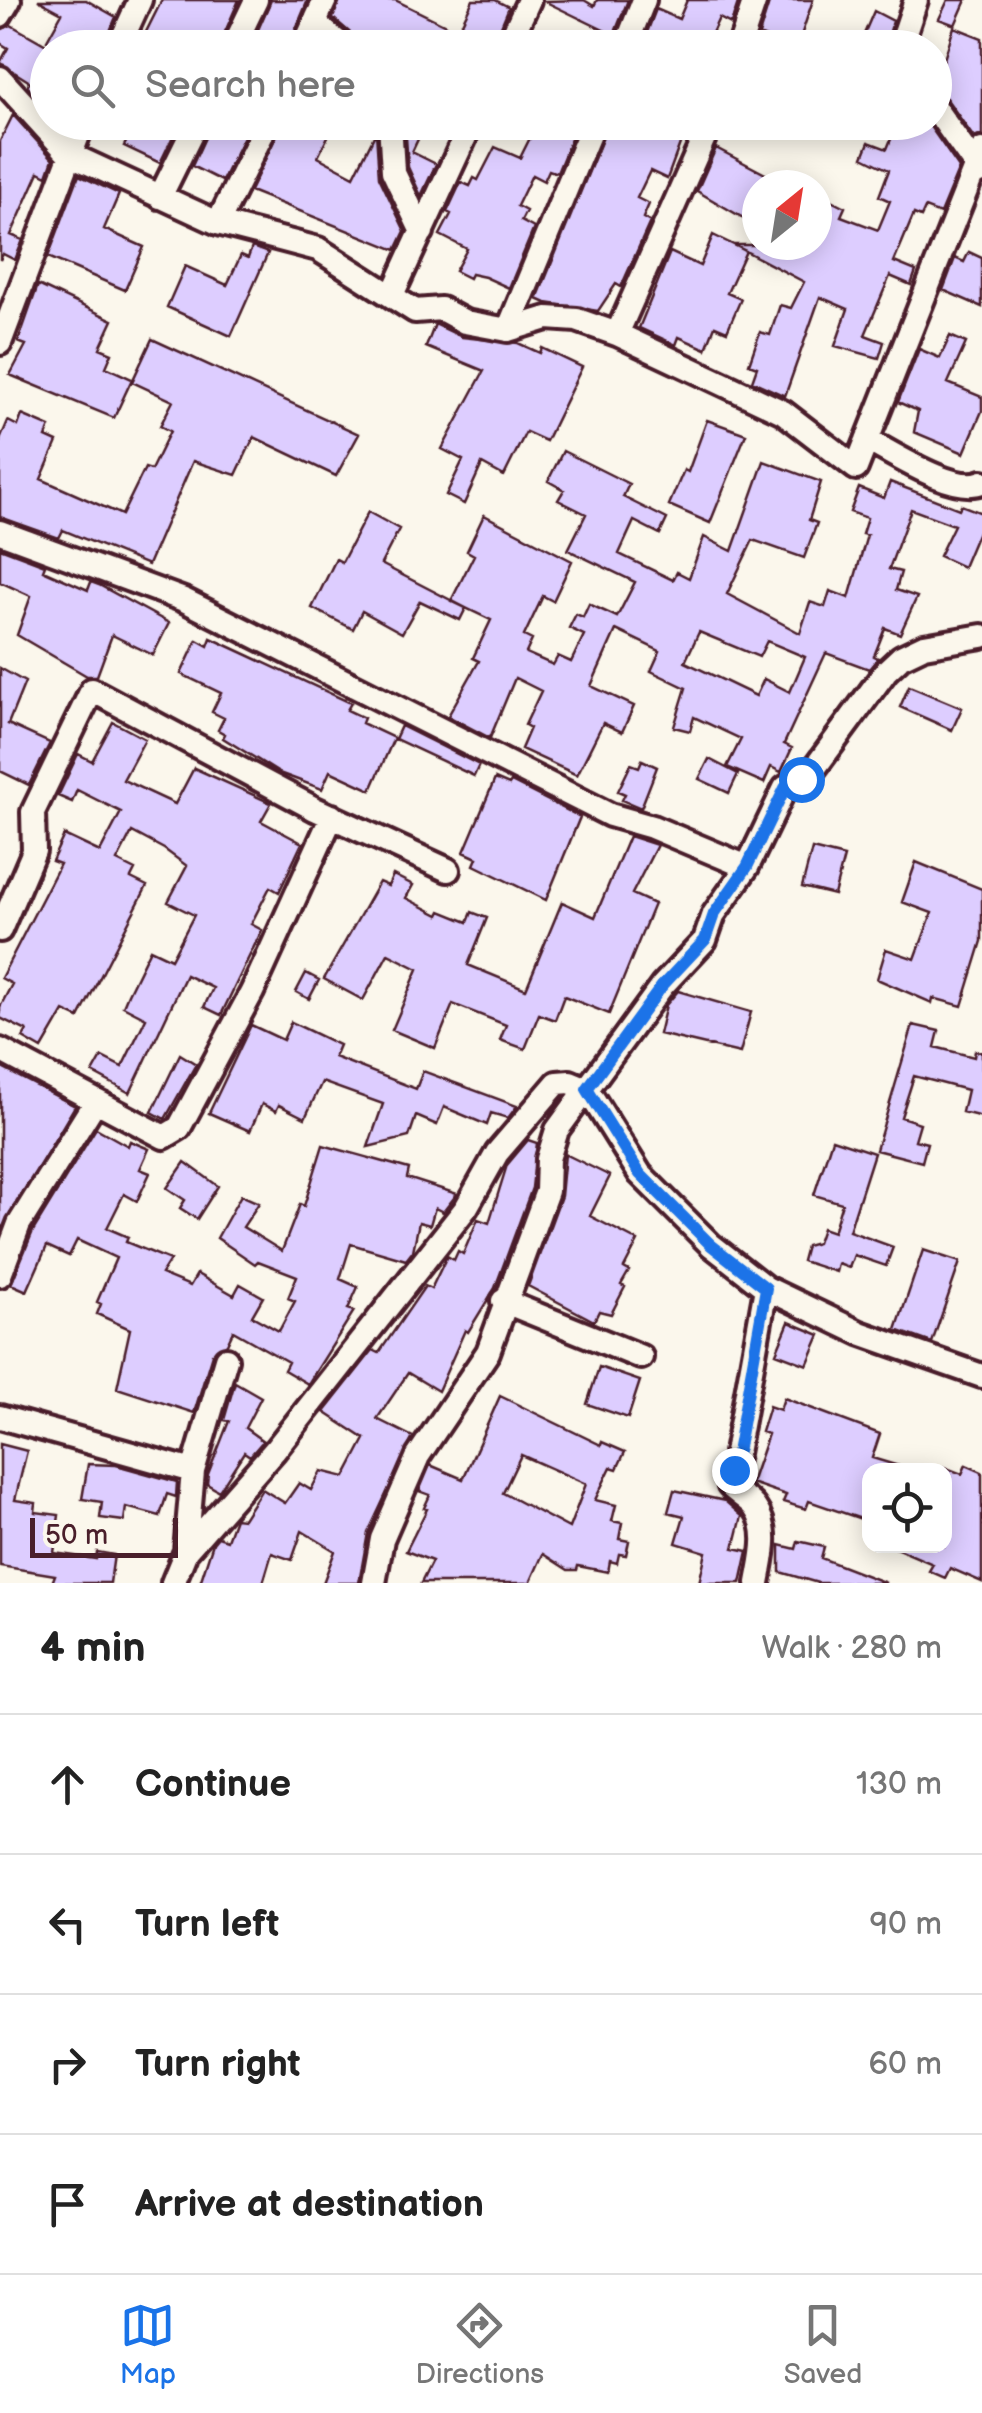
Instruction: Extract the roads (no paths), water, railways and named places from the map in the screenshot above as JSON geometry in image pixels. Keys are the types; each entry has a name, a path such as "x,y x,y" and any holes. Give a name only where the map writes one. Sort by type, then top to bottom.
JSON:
{"street":[{"path":"0,16 9,0"},
{"path":"126,30 140,0"},
{"path":"242,30 256,0"},
{"path":"312,30 326,0"},
{"path":"515,30 529,0"},
{"path":"632,30 644,0"},
{"path":"745,30 754,0"},
{"path":"906,30 916,0"},
{"path":"315,23 324,30"},
{"path":"0,78 30,111"},
{"path":"56,140 69,154 218,223 318,249 416,311 441,309 465,322 508,330 547,318 577,320 618,334 783,412 856,468 980,164 952,129"},
{"path":"0,343 75,140"},
{"path":"160,196 188,140"},
{"path":"218,223 259,140"},
{"path":"391,140 393,171 422,232"},
{"path":"392,295 464,140"},
{"path":"508,330 587,140"},
{"path":"618,334 703,140"},
{"path":"867,440 954,484 971,486 982,482"},
{"path":"0,532 184,600 610,816 652,827 747,867"},
{"path":"374,1583 382,1538 404,1488 436,1428 457,1395 471,1383 488,1352 503,1301 546,1191 551,1145 662,986 705,940 714,914 747,867 785,788 814,769 893,664 943,639 982,636"},
{"path":"0,927 34,851 32,812 92,690 332,816 448,870"},
{"path":"0,1050 164,1136 179,1128 252,992 332,816"},
{"path":"186,1551 275,1450 466,1208 515,1129 557,1083 570,1082 587,1089 640,1174 711,1245 766,1288 860,1333 982,1376"},
{"path":"0,1274 20,1224 95,1102"},
{"path":"758,1583 764,1541 761,1522 755,1506 730,1486 766,1288"},
{"path":"503,1301 641,1357"},
{"path":"173,1583 186,1551 194,1471 226,1359"},
{"path":"0,1417 194,1471"}]}
